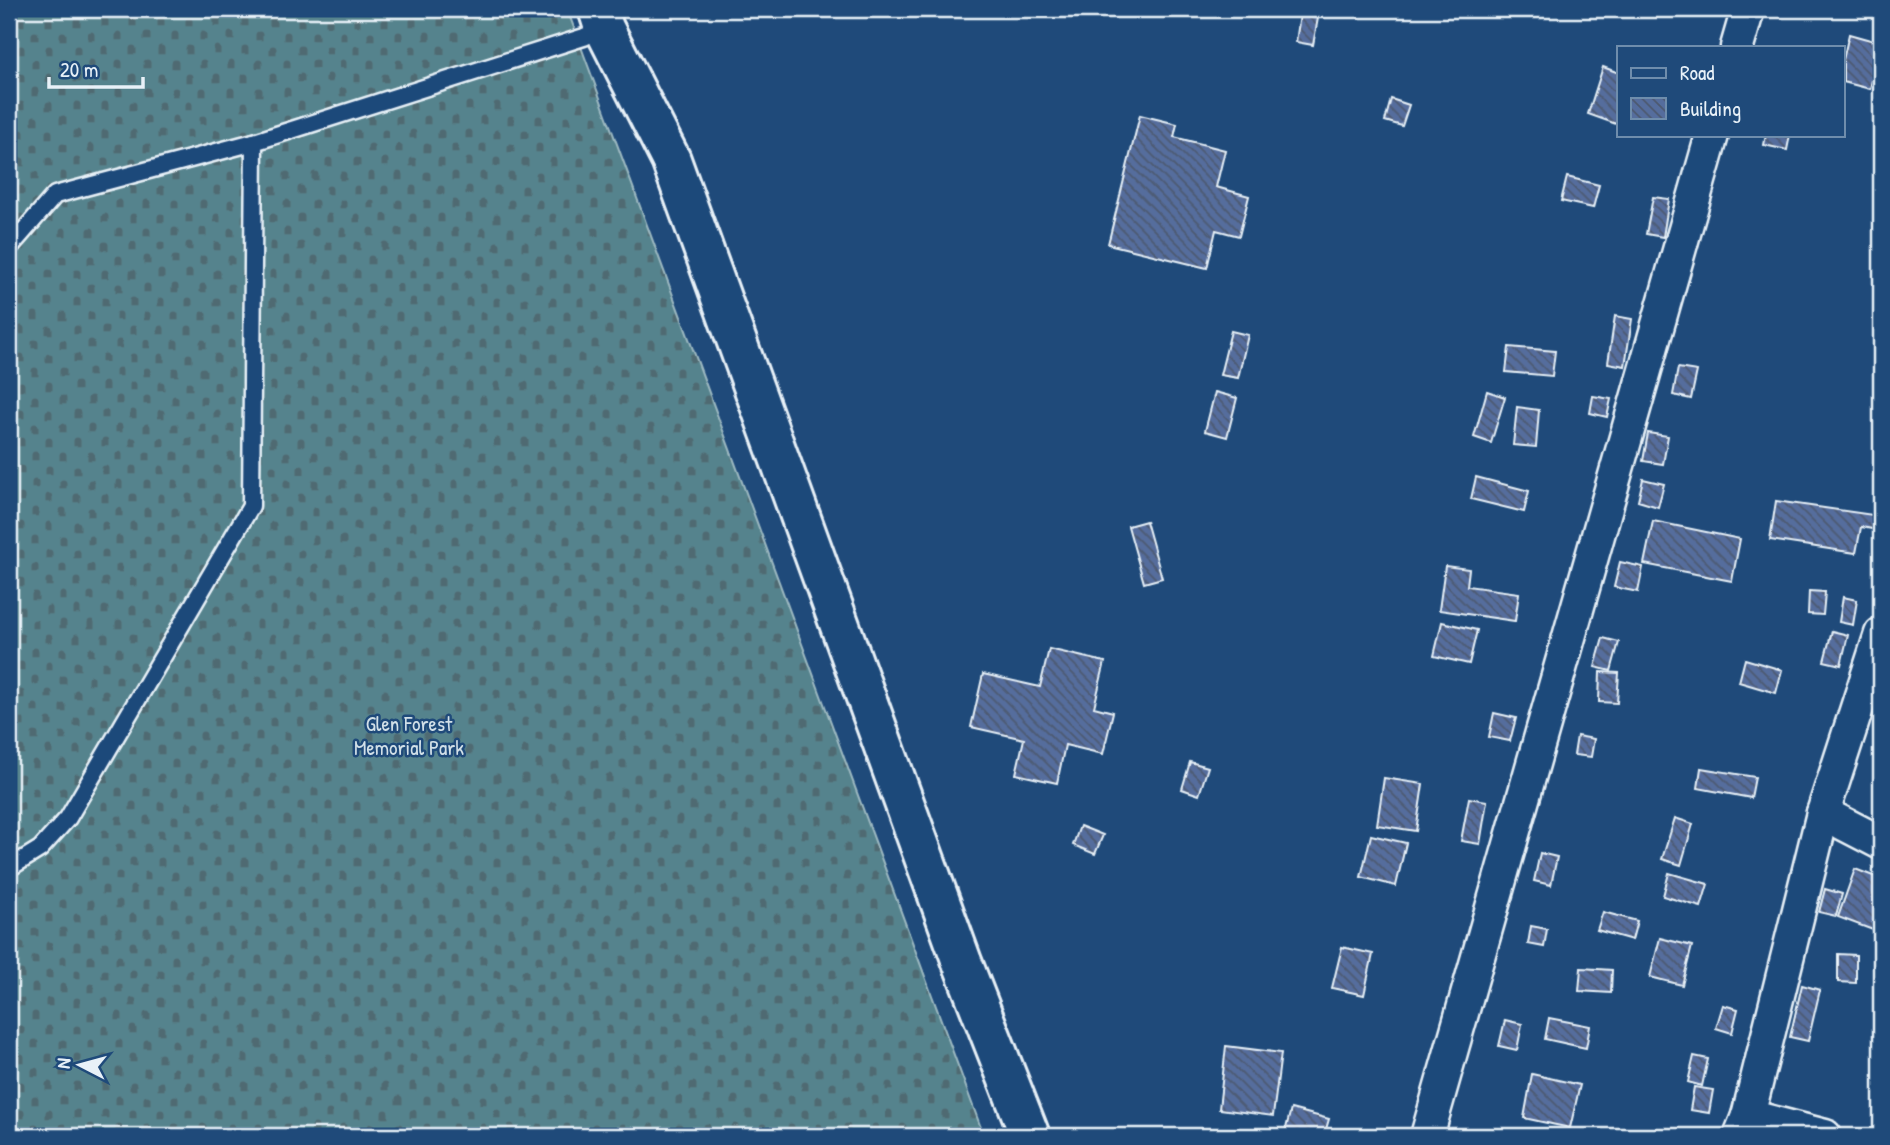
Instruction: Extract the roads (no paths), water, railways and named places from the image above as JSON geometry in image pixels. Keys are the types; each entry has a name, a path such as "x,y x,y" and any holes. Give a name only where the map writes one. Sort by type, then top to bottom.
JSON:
{"street":[{"path":"1737,46 1748,9"},
{"path":"601,18 671,160 962,962 1030,1136"},
{"path":"1427,1136 1712,136"},
{"path":"1825,1136 1744,1126 1823,813 1881,634"},
{"path":"1823,813 1881,843"}],"lane":[{"path":"9,248 55,195 254,142 584,37 601,18"},
{"path":"9,869 40,849 68,818 251,506 254,142"}],"park label":[{"name":"Glen Forest Memorial Park","path":"409,736"}]}
